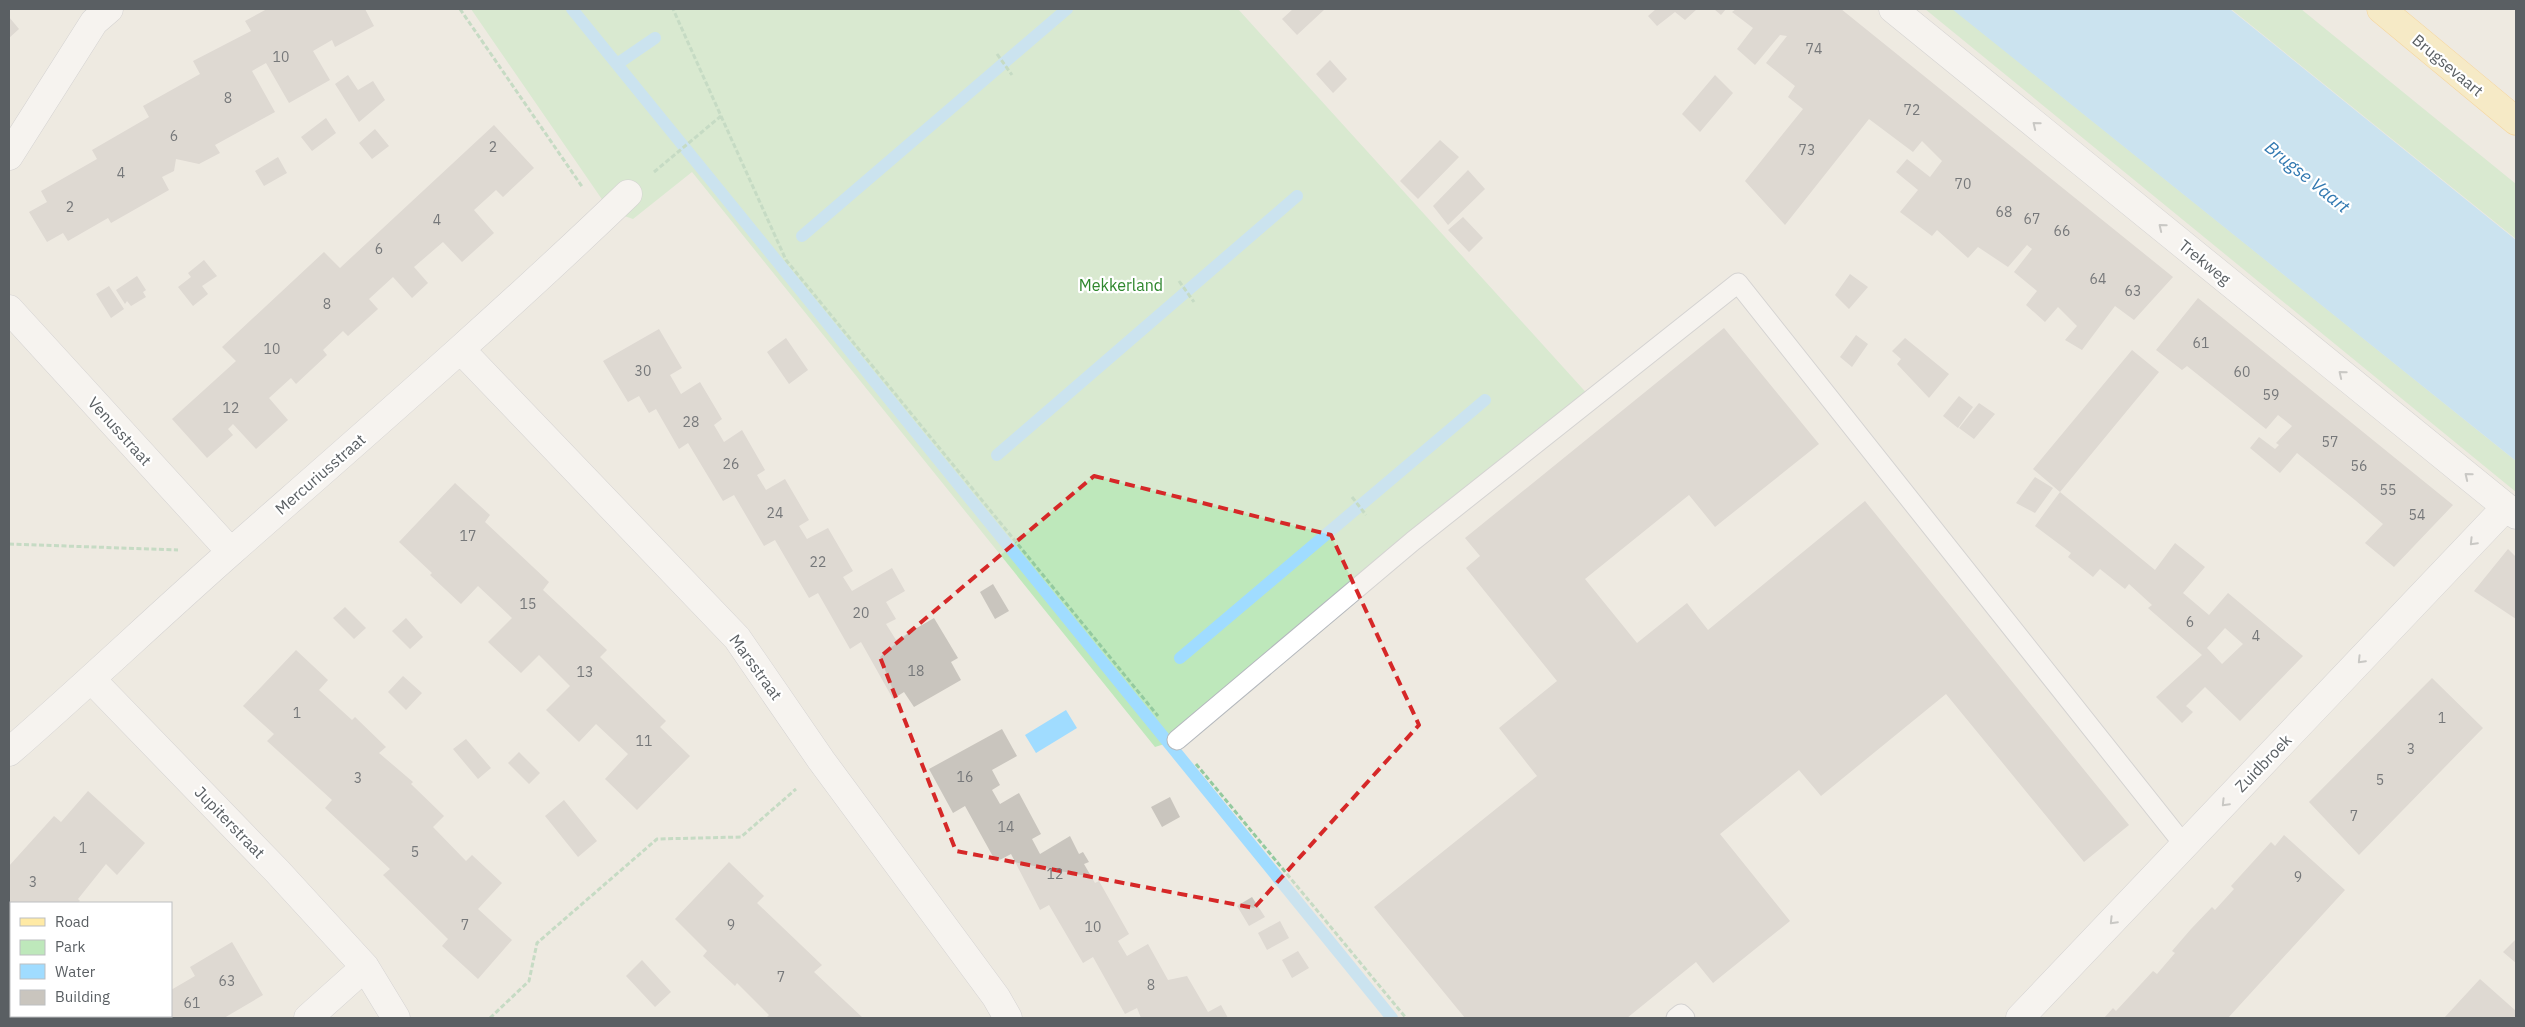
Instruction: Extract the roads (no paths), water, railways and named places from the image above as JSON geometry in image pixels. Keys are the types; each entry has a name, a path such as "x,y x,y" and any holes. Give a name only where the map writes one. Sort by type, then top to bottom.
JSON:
{"main road":[{"name":"Brugsevaart","path":"2381,9 2516,121"}],"street":[{"path":"9,156 94,22 109,9"},
{"name":"Trekweg","path":"1893,9 2511,511"},
{"name":"Mercuriusstraat","path":"9,752 92,680 230,552 461,350 628,194"},
{"name":"Venusstraat","path":"9,309 230,552"},
{"name":"Marsstraat","path":"461,350 737,638 821,760 996,997 1008,1018"},
{"name":"Zuidbroek","path":"2020,1018 2511,511"},
{"name":"Jupiterstraat","path":"92,680 278,871 365,967 396,1018"},
{"path":"308,1018 365,967"}],"lane":[{"path":"1177,740 1413,541 1738,283 2185,846"},
{"path":"1676,1018 1681,1014 1685,1018"}],"water":[{"name":"Brugse Vaart","path":"1952,9 2230,9 2516,240 2516,461"},
{"path":"1066,710 1077,728 1036,753 1025,735"}],"waterway":[{"path":"572,9 1392,1018"},
{"path":"802,236 1067,9"},
{"path":"617,64 655,38"},
{"path":"997,455 1297,196"},
{"path":"1180,658 1485,400"}],"park label":[{"name":"Mekkerland","path":"1121,285"}]}
